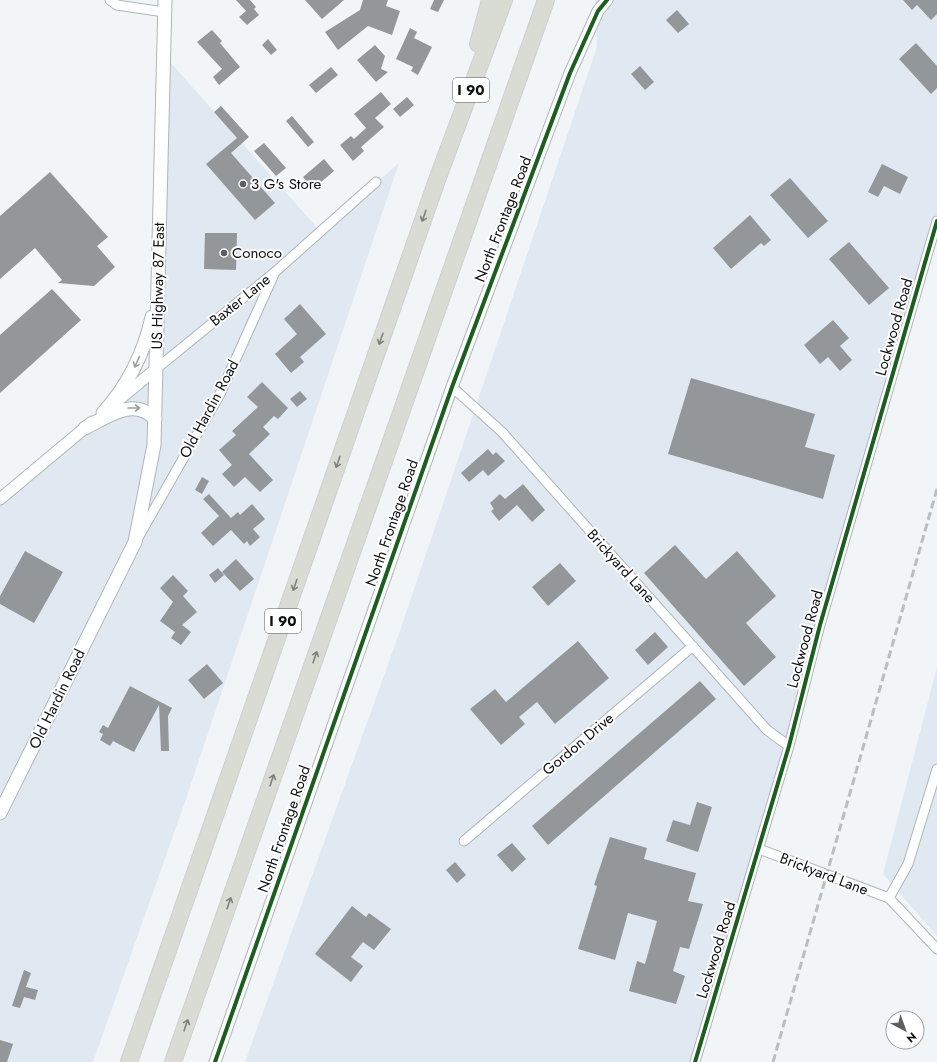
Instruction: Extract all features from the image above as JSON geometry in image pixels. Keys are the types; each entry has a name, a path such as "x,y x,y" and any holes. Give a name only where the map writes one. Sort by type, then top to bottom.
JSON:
{"highway":[{"path":"437,180 490,0"},
{"name":"I 90","path":"129,1062 437,180 504,0"},
{"name":"I 90","path":"173,1062 546,1"}],"main road":[{"name":"US Highway 87 East","path":"156,369 165,6"},
{"path":"103,413 123,389 139,358 149,328 158,284"},
{"name":"Old Hardin Road","path":"0,814 135,542 154,445 156,369"},
{"path":"85,428 131,408 145,410 155,419"}],"street":[{"path":"110,0 117,5 165,6"},
{"name":"North Frontage Road","path":"215,1062 452,387 570,73 598,11 608,0"},
{"name":"Baxter Lane","path":"156,369 275,272 376,182"},
{"name":"Lockwood Road","path":"695,1062 789,746 820,625 937,221"},
{"name":"Old Hardin Road","path":"135,542 220,394 275,272"},
{"name":"US Highway 87 East","path":"0,499 156,369"},
{"name":"Brickyard Lane","path":"452,387 502,432 767,730 789,746"},
{"name":"Gordon Drive","path":"464,841 693,646"},
{"path":"937,769 908,864 889,898 937,949"},
{"name":"Brickyard Lane","path":"759,849 889,898"}],"shaded area":[{"path":"595,0 937,0 937,226 695,1062 245,1062 400,631 597,47"},
{"path":"163,54 320,231 399,163 186,799 93,1062 0,1062 0,499 156,369"},
{"path":"937,667 937,936 883,874"}],"building":[{"path":"236,0 250,0 256,7 254,9 259,15 247,25 239,17 246,11"},
{"path":"305,0 344,0 322,19"},
{"path":"363,0 388,0 386,6 400,11 392,35 368,26 338,50 325,32 360,10"},
{"path":"434,0 444,0 438,12 430,9"},
{"path":"903,0 937,0 937,14 931,20 917,5 912,10"},
{"path":"677,10 689,24 678,33 666,20"},
{"path":"410,28 417,32 414,38 432,47 418,75 411,71 413,67 396,59"},
{"path":"212,30 222,41 220,43 240,67 219,85 213,77 222,69 197,42"},
{"path":"268,39 277,50 271,55 262,45"},
{"path":"916,43 937,66 937,88 931,94 899,59"},
{"path":"375,45 385,56 381,69 388,72 376,82 357,60"},
{"path":"640,66 654,82 645,90 631,74"},
{"path":"331,67 338,75 316,93 309,85"},
{"path":"381,92 391,104 375,118 384,127 361,147 364,151 353,161 340,145 351,136 354,139 366,128 354,114"},
{"path":"407,97 414,105 400,117 393,109"},
{"path":"221,106 249,137 231,153 275,203 255,220 206,164 237,138 214,112"},
{"path":"292,116 314,142 308,147 286,121"},
{"path":"264,143 286,168 276,176 254,151"},
{"path":"324,159 334,171 313,189 303,177"},
{"path":"882,164 908,177 900,194 884,186 878,197 868,192"},
{"path":"50,172 108,237 97,246 115,267 94,286 58,283 62,280 35,248 0,279 0,216"},
{"path":"790,178 828,221 808,238 770,195"},
{"path":"750,215 771,240 764,246 761,243 731,269 713,248"},
{"path":"205,233 237,233 236,270 204,269"},
{"path":"849,242 889,288 869,305 829,259"},
{"path":"52,289 81,320 0,393 0,335"},
{"path":"300,304 326,334 300,357 304,362 291,373 275,354 297,334 284,319"},
{"path":"833,320 849,338 840,346 852,360 840,371 828,357 820,364 804,345"},
{"path":"691,378 815,414 805,447 835,455 823,499 668,454"},
{"path":"262,382 288,408 278,419 274,416 263,427 270,434 249,454 273,480 260,492 245,477 234,487 222,474 232,465 219,450 236,435 232,431 258,407 247,397"},
{"path":"300,391 307,399 297,407 290,399"},
{"path":"488,449 493,455 496,452 505,461 488,476 483,470 469,482 461,473"},
{"path":"202,477 209,481 202,494 195,490"},
{"path":"523,484 545,510 532,522 517,505 499,521 491,511 494,509 490,503 500,494 505,499"},
{"path":"209,494 231,518 238,512 240,515 252,504 265,519 253,529 260,537 250,546 247,541 244,544 231,530 213,546 201,533 219,516 203,499"},
{"path":"675,545 706,579 737,551 776,596 746,623 776,657 744,686 644,573"},
{"path":"25,551 63,572 34,623 0,604 0,596"},
{"path":"236,559 254,579 240,591 222,572"},
{"path":"560,563 576,581 548,606 532,587"},
{"path":"218,568 224,575 215,583 209,575"},
{"path":"173,575 188,591 183,596 197,612 182,625 191,632 181,645 171,638 175,632 160,621 173,602 160,588"},
{"path":"655,632 668,647 648,665 635,650"},
{"path":"578,641 609,678 555,724 537,702 519,717 525,724 501,745 470,709 495,689 506,702"},
{"path":"207,664 223,683 204,699 188,680"},
{"path":"700,681 716,699 548,845 532,826"},
{"path":"130,686 172,708 168,716 169,751 161,751 159,705 134,752 113,741 110,746 100,740 103,734 99,732 103,725 108,728"},
{"path":"697,802 712,807 698,852 666,841 673,820 690,825"},
{"path":"610,837 647,848 644,859 696,873 688,901 703,904 689,949 680,947 673,971 685,976 676,1004 629,991 637,961 645,964 657,921 628,913 615,960 578,949 597,886 594,885"},
{"path":"512,843 526,859 512,872 497,855"},
{"path":"455,862 466,875 457,883 446,870"},
{"path":"352,906 366,917 369,913 391,929 374,950 363,942 351,957 363,966 351,982 315,954"},
{"path":"24,970 31,973 26,987 38,990 35,1000 24,997 20,1008 12,1006"},
{"path":"0,1040 13,1044 7,1062 0,1062"}],"railway":[{"path":"773,1062 937,489"}],"cycle path":[{"path":"215,1062 452,387 570,73 598,11 607,0"},
{"path":"695,1062 789,746 820,625 937,221"}],"place":[{"name":"3 G's Store","path":"243,184"},
{"name":"Conoco","path":"224,253"}]}
